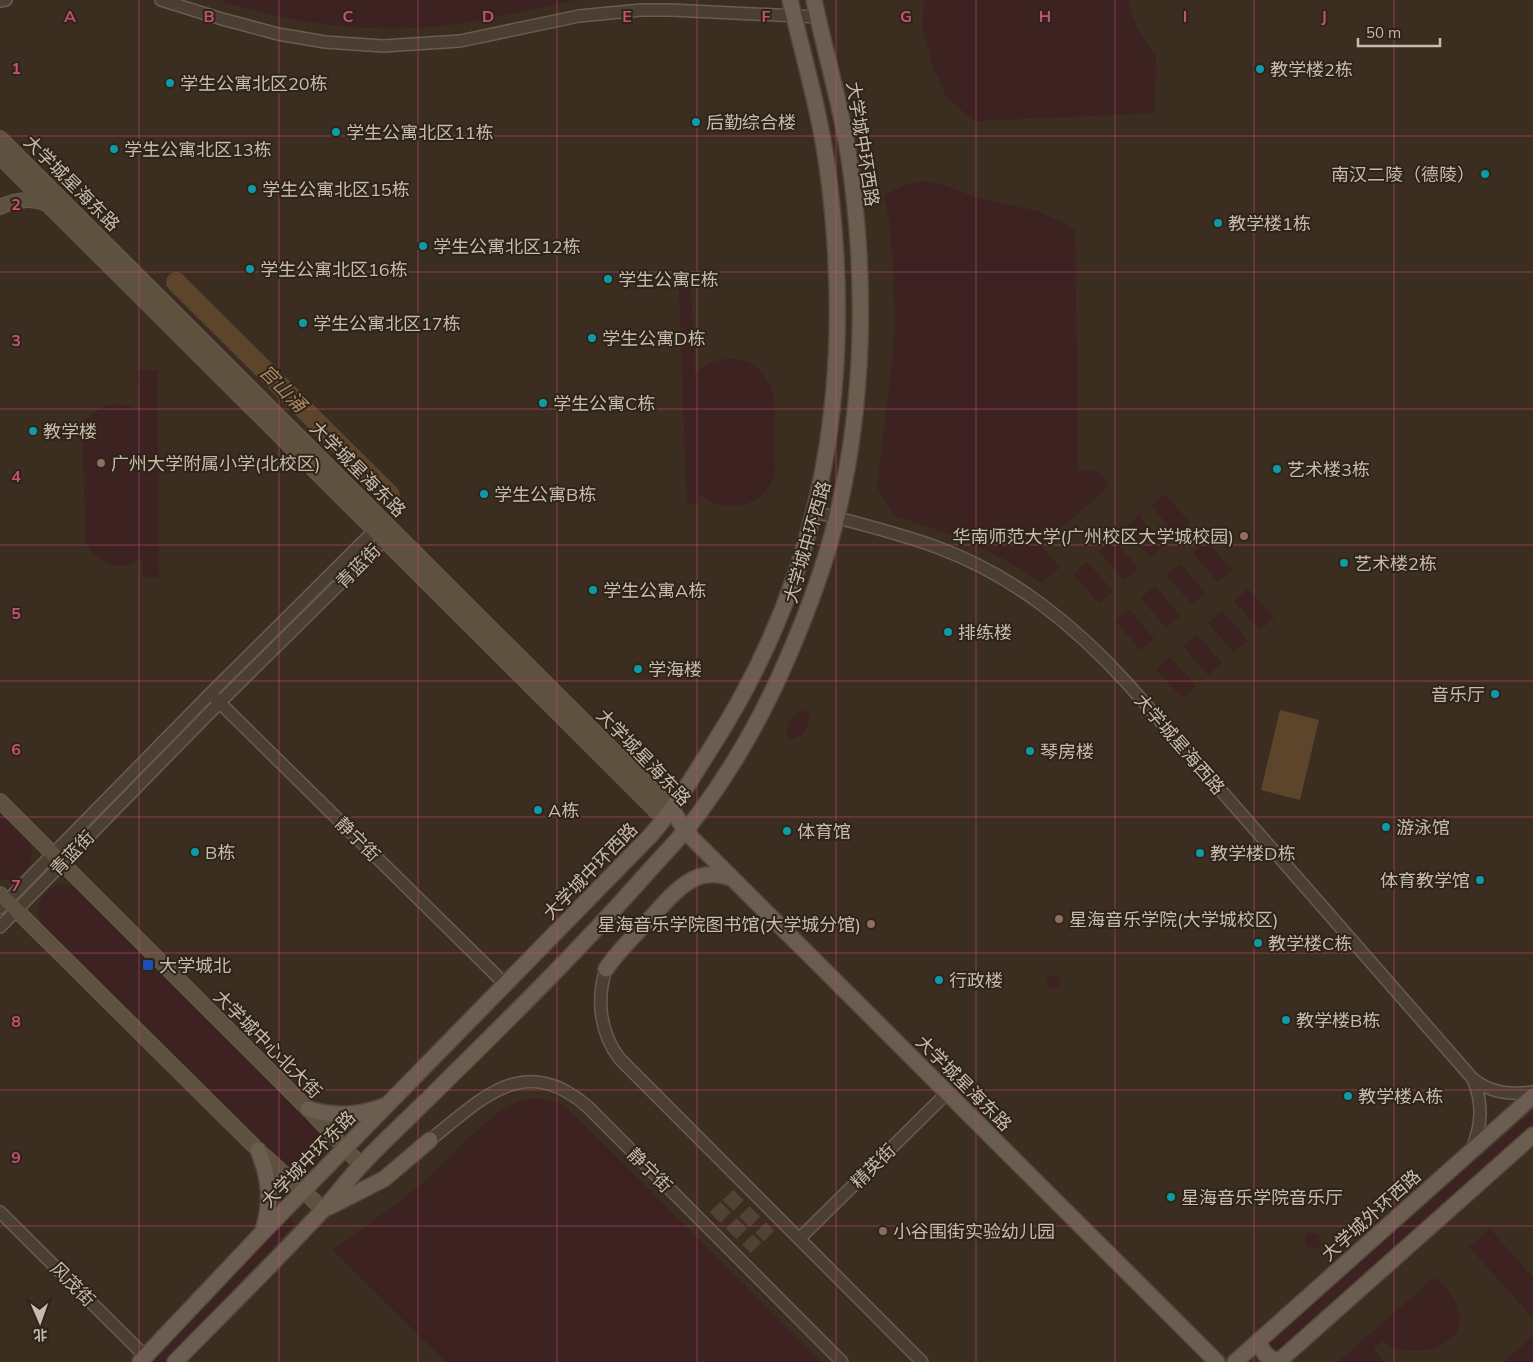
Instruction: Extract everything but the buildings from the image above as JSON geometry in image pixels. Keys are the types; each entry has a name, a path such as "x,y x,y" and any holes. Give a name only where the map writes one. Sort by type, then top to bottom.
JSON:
{"main road":[{"name":"大学城中环西路","path":"506,985 638,849 668,814 730,719 763,657 792,586 815,512 829,436 834,390 837,315 834,223 822,134 812,83 790,0"},
{"name":"大学城中环西路","path":"361,1165 524,1004 596,929 685,831 728,770 762,712 781,675 814,594 836,518 852,438 857,384 860,308 856,221 849,158 839,103 814,0"},
{"name":"大学城星海东路","path":"0,138 388,526 731,878 1217,1362"},
{"name":"大学城星海东路","path":"0,157 379,535 668,814"},
{"path":"0,207 33,199 47,204"},
{"path":"829,436 844,439 852,438"},
{"name":"大学城中心北大街","path":"0,801 308,1109 361,1165"},
{"path":"606,969 619,952 683,885 698,876 707,874 724,875 731,878"},
{"path":"6,903 258,1150 323,1210"},
{"name":"大学城中环东路","path":"143,1359 261,1234 506,985"},
{"name":"大学城外环西路","path":"1235,1362 1533,1096"},
{"path":"308,1109 323,1114 342,1116 388,1105"},
{"path":"1258,1341 1266,1354 1278,1362 1533,1135"},
{"path":"323,1210 384,1179 430,1140"},
{"path":"258,1150 264,1165 269,1188 268,1213 261,1234"},
{"path":"175,1362 323,1210 361,1165"}],"street":[{"path":"0,1 6,0"},
{"path":"161,0 231,22 278,34 325,42 383,46 460,41 579,16 625,11 670,10 818,17"},
{"name":"大学城星海西路","path":"815,512 927,544 975,564 1024,591 1079,633 1126,683 1472,1079 1497,1092 1533,1092"},
{"name":"青蓝街","path":"0,927 6,903 58,859 220,702 388,526"},
{"name":"青蓝街","path":"58,859 211,693 379,535"},
{"name":"静宁街","path":"211,693 506,985"},
{"path":"606,969 602,982 602,1013 606,1034 615,1052 632,1072 922,1362"},
{"name":"大学城星海西路","path":"1472,1079 1478,1093 1481,1110 1478,1132 1472,1150"},
{"name":"静宁街","path":"430,1140 483,1098 502,1087 528,1082 541,1082 564,1089 588,1108 842,1362"},
{"name":"精英街","path":"799,1239 947,1093"},
{"name":"风茂街","path":"0,1212 143,1359"}],"shaded area":[{"path":"219,0 575,0 456,24 426,27 366,28 336,26 277,16"},
{"path":"924,0 1128,0 1133,19 1142,37 1156,56 1154,113 975,121 947,98 933,66 923,30"},
{"path":"922,181 937,183 980,199 1038,211 1075,230 1078,470 1097,470 1110,485 1041,546 1060,567 1042,583 1000,557 961,538 895,516 877,487 895,326 893,261 890,226 884,195 908,184"},
{"path":"679,288 691,288 695,374 707,365 719,360 732,359 744,361 764,375 771,387 774,402 775,472 771,484 763,493 754,500 744,504 721,505 709,501 699,494 699,504 687,504"},
{"path":"137,370 157,370 159,577 143,578 142,558 129,564 115,566 103,561 93,553 86,543 82,426 93,413 115,404 132,407 140,411"},
{"path":"1165,494 1190,523 1177,535 1151,506"},
{"path":"1139,516 1164,545 1150,557 1125,528"},
{"path":"1113,539 1138,568 1124,580 1099,551"},
{"path":"1206,541 1232,570 1218,582 1193,553"},
{"path":"1087,562 1113,591 1099,603 1073,574"},
{"path":"1180,564 1206,593 1192,605 1167,575"},
{"path":"1155,586 1180,616 1166,628 1141,598"},
{"path":"1248,589 1274,618 1260,630 1234,601"},
{"path":"1129,609 1154,639 1141,650 1115,621"},
{"path":"1222,611 1248,641 1234,652 1208,623"},
{"path":"1196,634 1222,663 1208,675 1183,646"},
{"path":"1170,657 1196,686 1182,698 1156,669"},
{"path":"1280,710 1319,720 1300,800 1261,790"},
{"path":"806,711 809,715 807,727 802,734 790,739 787,733 789,723 795,715"},
{"path":"0,812 28,840 32,856 29,865 22,874 17,878 6,880 0,879"},
{"path":"63,884 70,885 76,889 321,1134 324,1150 316,1164 310,1169 302,1171 285,1168 41,923 38,910 42,898 51,889"},
{"path":"1051,975 1057,975 1061,982 1057,989 1051,989 1047,985 1047,979"},
{"path":"537,1098 559,1103 577,1117 821,1362 446,1362 333,1250 425,1181 477,1130 492,1118 506,1108 521,1101"},
{"path":"1533,1111 1533,1126 1276,1352 1270,1351 1269,1342"},
{"path":"289,1218 295,1224 165,1362 149,1362"},
{"path":"1490,1229 1533,1278 1533,1318 1469,1247"},
{"path":"1310,1233 1316,1233 1321,1238 1319,1247 1310,1249 1305,1244 1305,1238"},
{"path":"1435,1277 1454,1300 1460,1319 1456,1332 1448,1341 1436,1347 1422,1350 1407,1350 1394,1347 1383,1341 1373,1349 1384,1362 1338,1362"},
{"path":"1533,1336 1533,1362 1504,1362"}],"waterway":[{"name":"官山涌","path":"176,282 390,495"}],"tunnel":[{"path":"728,1195 769,1236"},
{"path":"715,1207 756,1248"}],"place":[{"name":"教学楼2栋","path":"1260,69"},
{"name":"学生公寓北区20栋","path":"170,83"},
{"name":"后勤综合楼","path":"696,122"},
{"name":"学生公寓北区11栋","path":"336,132"},
{"name":"学生公寓北区13栋","path":"114,149"},
{"name":"南汉二陵（德陵）","path":"1485,174"},
{"name":"学生公寓北区15栋","path":"252,189"},
{"name":"教学楼1栋","path":"1218,223"},
{"name":"学生公寓北区12栋","path":"423,246"},
{"name":"学生公寓北区16栋","path":"250,269"},
{"name":"学生公寓E栋","path":"608,279"},
{"name":"学生公寓北区17栋","path":"303,323"},
{"name":"学生公寓D栋","path":"592,338"},
{"name":"学生公寓C栋","path":"543,403"},
{"name":"教学楼","path":"33,431"},
{"name":"广州大学附属小学(北校区)","path":"101,463"},
{"name":"艺术楼3栋","path":"1277,469"},
{"name":"学生公寓B栋","path":"484,494"},
{"name":"华南师范大学(广州校区大学城校园)","path":"1244,536"},
{"name":"艺术楼2栋","path":"1344,563"},
{"name":"学生公寓A栋","path":"593,590"},
{"name":"排练楼","path":"948,632"},
{"name":"学海楼","path":"638,669"},
{"name":"音乐厅","path":"1495,694"},
{"name":"琴房楼","path":"1030,751"},
{"name":"A栋","path":"538,810"},
{"name":"游泳馆","path":"1386,827"},
{"name":"体育馆","path":"787,831"},
{"name":"B栋","path":"195,852"},
{"name":"教学楼D栋","path":"1200,853"},
{"name":"体育教学馆","path":"1480,880"},
{"name":"星海音乐学院(大学城校区)","path":"1059,919"},
{"name":"星海音乐学院图书馆(大学城分馆)","path":"871,924"},
{"name":"教学楼C栋","path":"1258,943"},
{"name":"大学城北","path":"148,965"},
{"name":"行政楼","path":"939,980"},
{"name":"教学楼B栋","path":"1286,1020"},
{"name":"教学楼A栋","path":"1348,1096"},
{"name":"星海音乐学院音乐厅","path":"1171,1197"},
{"name":"小谷围街实验幼儿园","path":"883,1231"}]}
